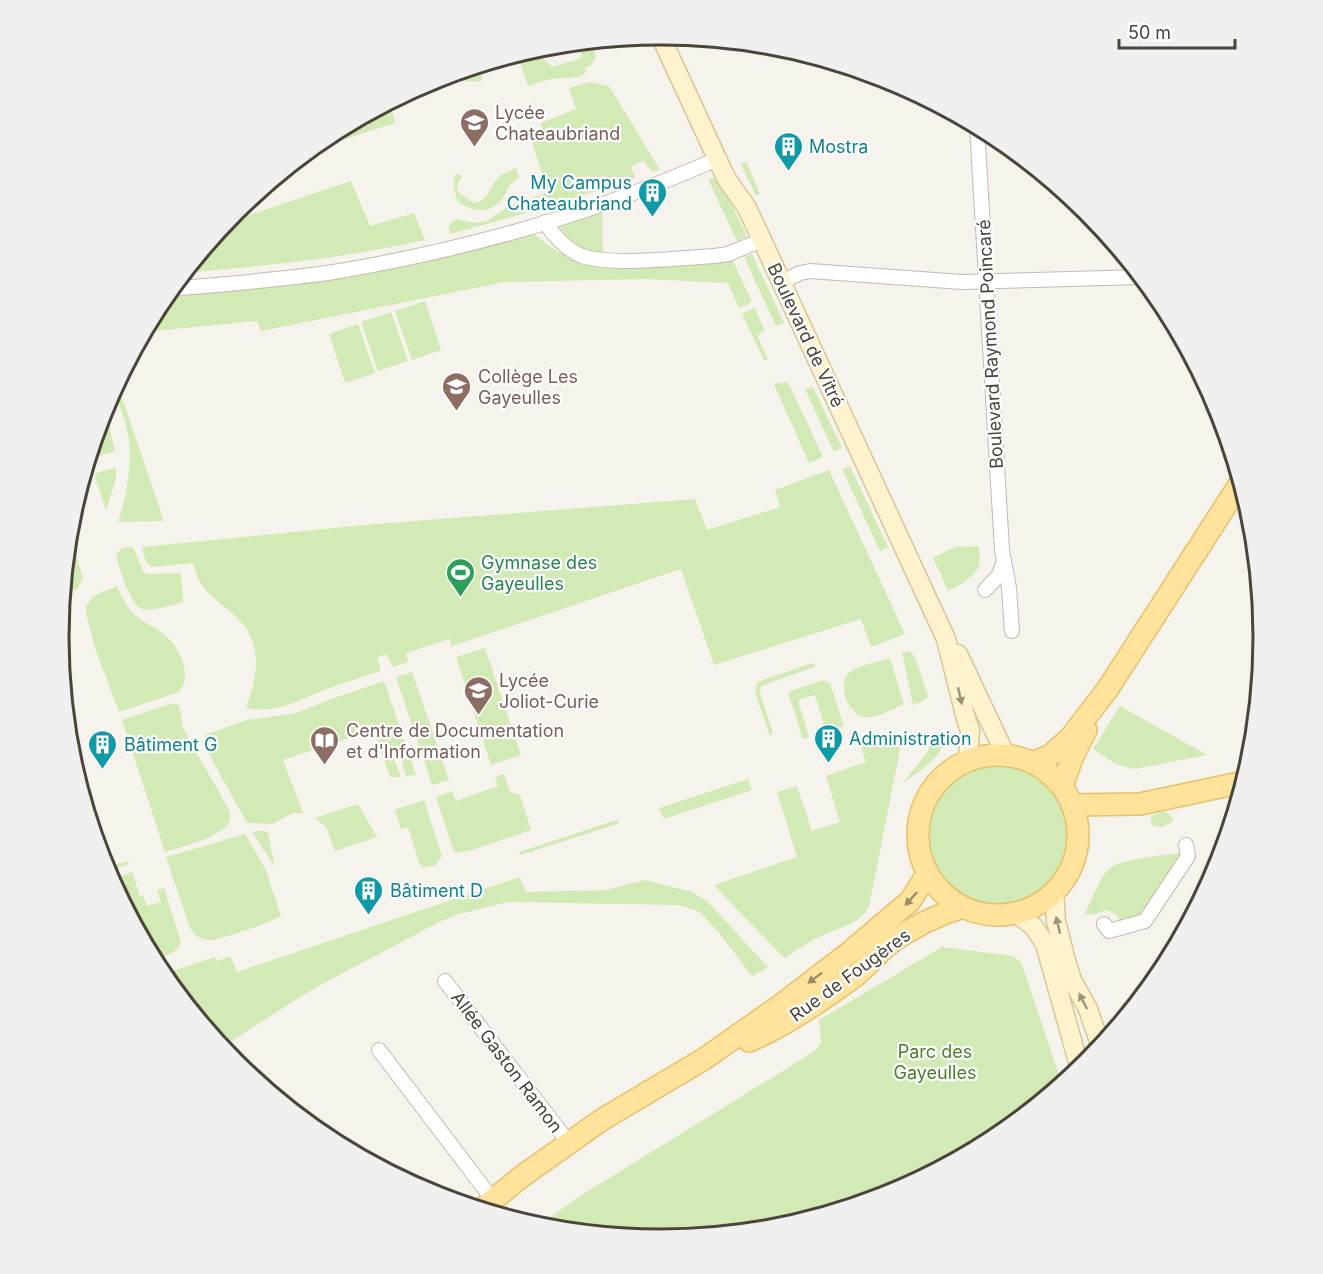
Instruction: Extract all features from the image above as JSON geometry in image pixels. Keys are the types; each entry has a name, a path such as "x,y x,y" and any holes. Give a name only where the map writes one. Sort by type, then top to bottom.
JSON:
{"main road":[{"name":"Boulevard de Vitré","path":"665,45 726,178 747,208 946,639 964,715 970,730 968,761"},
{"path":"1033,763 1051,755 1070,738 1107,690 1235,492"},
{"name":"Boulevard de Vitré","path":"946,639 955,648 1006,756"},
{"path":"1067,796 1072,758 1107,690"},
{"path":"987,756 1006,756 1033,763 1049,774 1067,796 1078,833 1078,846 1072,865 1063,882 1054,892 1030,908 1016,913 998,915 981,913 963,907 937,887 922,859 919,830 921,815 934,788 944,777 968,761 987,756"},
{"path":"1078,833 1095,821 1140,804 1234,784"},
{"path":"1067,796 1140,804"},
{"name":"Rue de Fougères","path":"704,1059 782,1005 849,952 910,901 928,873"},
{"path":"1054,892 1056,921 1065,957 1072,980 1088,1009 1098,1037"},
{"name":"Rue de Fougères","path":"704,1059 753,1039 787,1021 858,974 890,944 921,924 963,907"},
{"path":"1016,913 1034,927 1045,944 1077,1059"},
{"path":"489,1203 603,1119 704,1059"}],"street":[{"name":"Boulevard Raymond Poincaré","path":"978,137 1004,561 1009,588 1012,631"},
{"path":"184,288 332,272 438,252 545,222 627,195 717,159"},
{"path":"545,222 569,249 580,255 604,260 715,256 728,254 762,240"},
{"path":"782,282 810,271 962,282 1131,277"},
{"path":"985,590 999,575 1004,561"},
{"path":"1104,924 1109,931 1145,921 1188,856 1186,845"},
{"name":"Allée Gaston Ramon","path":"446,981 569,1143"},
{"path":"379,1050 485,1202"}],"green space":[{"path":"594,49 596,57 580,77 550,79 528,86 520,62 542,57 552,67 582,58 580,51"},
{"path":"481,73 483,80 475,81 461,80"},
{"path":"590,82 609,86 660,170 652,172 644,161 631,166 635,178 548,207 450,234 451,222 457,219 474,223 489,220 507,207 548,192 531,139 545,135 541,123 576,109 569,88"},
{"path":"392,110 395,123 339,141"},
{"path":"746,161 760,194 756,196 741,164"},
{"path":"516,168 519,178 511,184 494,206 476,210 457,201 453,183 455,175 462,176 457,186 458,192 474,203 486,196 500,176"},
{"path":"715,178 727,196 747,236 737,241 708,179"},
{"path":"351,181 370,226 414,213 425,240 305,261 196,272 244,217"},
{"path":"602,211 603,255 590,252 578,245 558,225"},
{"path":"533,233 561,253 589,262 647,265 732,259 752,302 739,308 728,283 647,279 505,282 261,331 257,321 155,331 179,294 365,273 440,258"},
{"path":"752,254 784,323 776,326 744,257"},
{"path":"425,301 441,350 412,360 395,311"},
{"path":"755,308 765,331 757,335 768,359 764,360 742,314"},
{"path":"391,312 408,361 378,371 361,322"},
{"path":"358,324 375,373 345,383 329,334"},
{"path":"788,382 823,457 809,463 774,384"},
{"path":"813,387 842,448 834,452 805,389"},
{"path":"121,396 164,521 118,522 129,473 130,457 126,425 118,403"},
{"path":"108,427 115,451 98,456 101,447"},
{"path":"850,466 888,547 880,551 842,469"},
{"path":"116,467 116,479 106,510 94,474"},
{"path":"829,470 905,634 871,647 861,619 714,665 681,569 452,646 449,639 406,653 408,662 393,667 386,654 377,658 381,671 334,686 288,705 268,709 246,708 256,670 254,646 250,634 232,613 203,587 193,563 152,567 146,562 142,547 364,525 695,499 707,530 780,507 775,490"},
{"path":"979,546 980,562 977,569 962,583 948,590 933,558 955,547"},
{"path":"133,547 143,571 147,574 181,573 183,602 145,610 135,603 126,587 116,555 122,548"},
{"path":"76,554 83,579 77,589 72,591"},
{"path":"117,586 131,611 172,642 180,655 185,671 183,686 179,692 119,712 95,648 86,614 86,607 93,596"},
{"path":"485,648 521,755 491,765 456,657"},
{"path":"910,651 915,657 928,696 925,700 913,705 902,652"},
{"path":"890,658 904,704 875,716 859,715 849,705 846,698 844,683 846,677 859,667"},
{"path":"813,663 814,667 761,686 760,693 773,733 770,736 755,693 757,682"},
{"path":"412,672 449,780 432,785 396,677"},
{"path":"823,680 830,683 844,726 826,731 815,695 798,700 809,737 803,739 788,692"},
{"path":"384,681 416,775 406,776 399,751 392,754 401,777 390,777 373,730 283,760 303,813 293,813 272,824 247,823 212,760 204,741 205,735 247,720 297,713"},
{"path":"173,703 179,705 187,736 227,806 230,819 221,831 212,836 165,852 122,720"},
{"path":"1120,706 1207,755 1135,769 1108,759 1093,749"},
{"path":"894,730 900,749 869,907 853,922 816,938 784,958 714,885 797,857 777,792 797,786 812,831 840,822 826,776 866,762 859,742"},
{"path":"943,736 942,747 937,755 903,783 928,751 931,741"},
{"path":"999,763 1027,768 1050,784 1066,807 1071,835 1066,863 1050,886 1027,902 999,907 971,902 948,886 932,863 927,835 932,807 948,784 971,768"},
{"path":"504,774 510,792 520,795 531,830 457,853 453,849 436,797 452,791 456,801 498,786 495,777"},
{"path":"748,779 752,790 664,819 659,808"},
{"path":"424,800 442,856 436,865 424,868 419,863 408,827 401,829 395,810"},
{"path":"358,804 377,837 335,851 326,827 315,818"},
{"path":"1165,811 1173,821 1163,827 1153,826 1151,816"},
{"path":"616,820 619,821 617,824 519,854 519,852"},
{"path":"255,831 268,833 275,867 254,835"},
{"path":"245,834 265,868 281,916 224,937 209,940 200,938 190,928 166,857"},
{"path":"1180,853 1180,858 1142,916 1121,922 1117,915 1107,910 1092,915 1085,914 1099,883 1110,868 1133,860"},
{"path":"128,861 129,864 121,867 115,865"},
{"path":"132,872 140,896 143,896 147,906 161,902 157,890 164,888 181,942 170,954 163,956 121,876"},
{"path":"520,877 526,892 606,890 645,880 692,892 707,901 768,967 752,976 700,912 678,905 509,902 459,914 439,922 313,989 230,1042 173,971 215,957 217,961 230,956 237,972"},
{"name":"Parc des Gayeulles","path":"942,947 1013,956 1021,962 1059,1075 1022,1107 958,1150 888,1184 815,1209 777,1218 700,1228 623,1228 549,1218 580,1196 815,1051 821,1042 819,1020"}],"place":[{"name":"Lycée Chateaubriand","path":"474,148"},
{"name":"Mostra","path":"788,172"},
{"name":"My Campus Chateaubriand","path":"653,218"},
{"name":"Collège Les Gayeulles","path":"457,412"},
{"name":"Gymnase des Gayeulles","path":"460,598"},
{"name":"Lycée Joliot-Curie","path":"478,716"},
{"name":"Administration","path":"828,764"},
{"name":"Centre de Documentation et d'Information","path":"325,766"},
{"name":"Bâtiment G","path":"103,770"},
{"name":"Bâtiment D","path":"369,916"}]}
